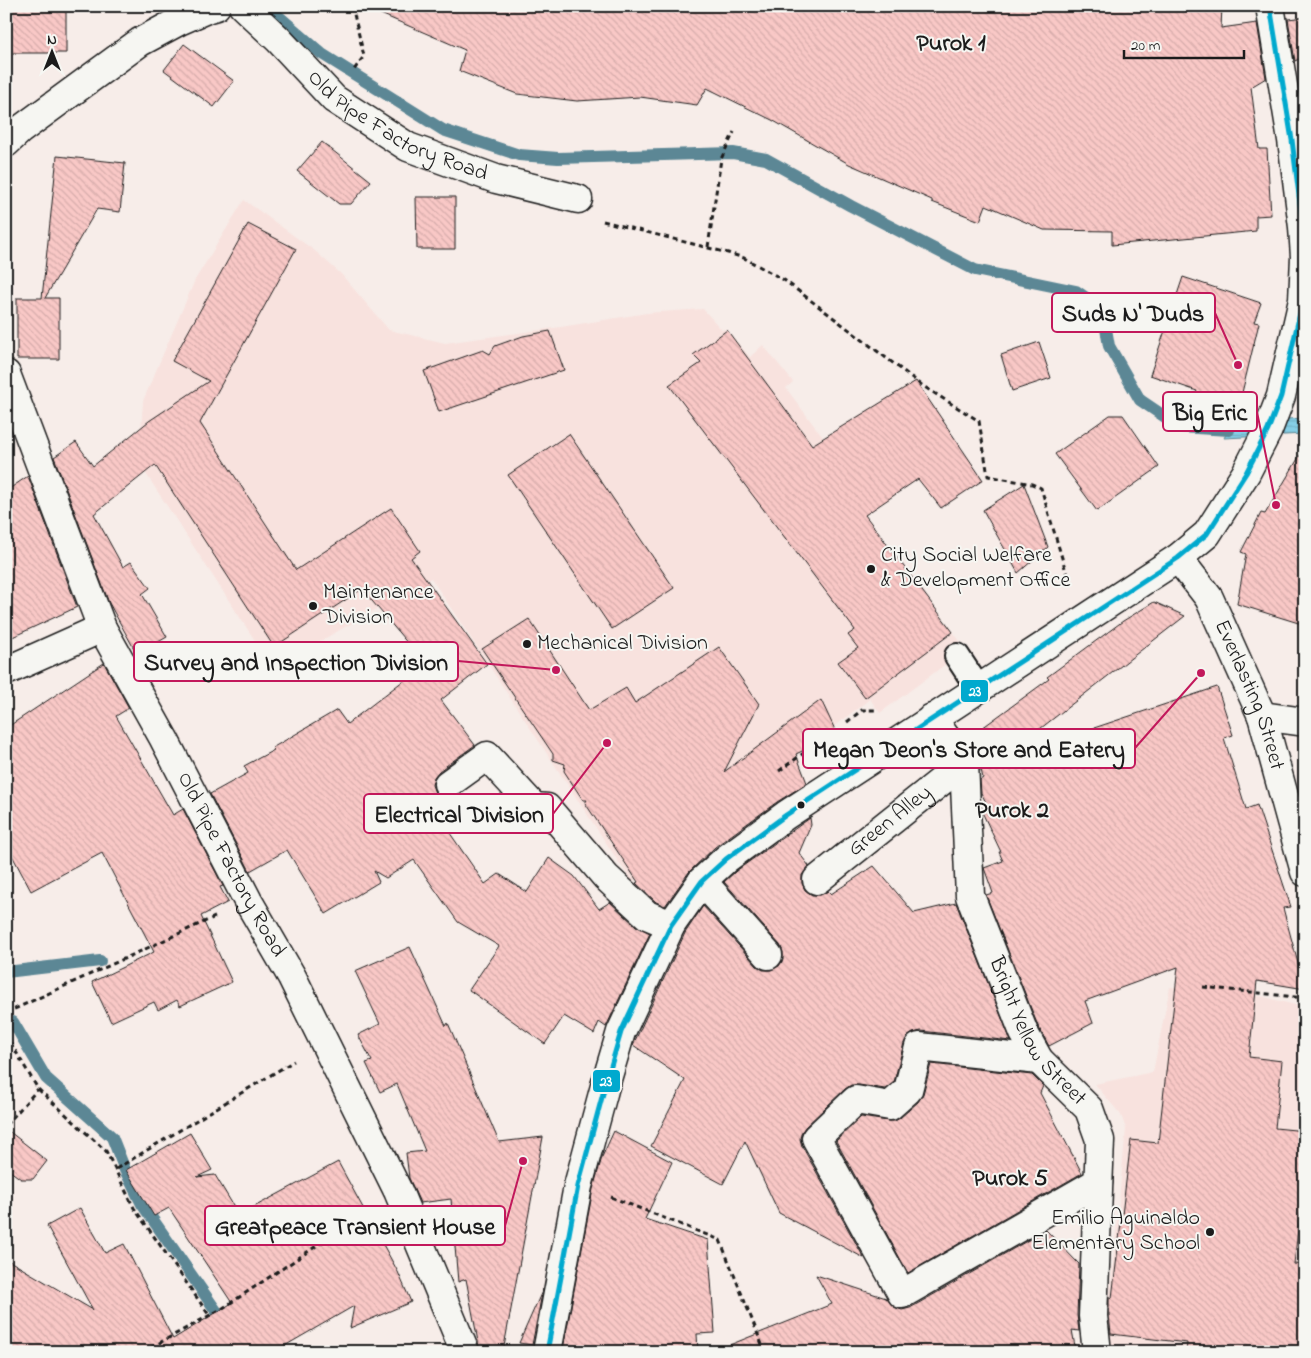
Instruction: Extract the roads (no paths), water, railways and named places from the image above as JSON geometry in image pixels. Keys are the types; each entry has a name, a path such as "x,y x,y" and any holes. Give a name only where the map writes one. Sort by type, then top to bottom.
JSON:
{"street":[{"path":"11,129 140,42 187,18 216,6"},
{"name":"Old Pipe Factory Road","path":"243,6 278,39 334,99 408,147 496,179 578,199"},
{"path":"547,1352 578,1186 621,1032 671,925 702,882 726,859 786,815 1178,558 1207,534 1234,493 1268,430 1281,396 1303,300 1305,257 1297,128 1270,6"},
{"name":"Old Pipe Factory Road","path":"6,374 102,628 164,740 248,901 292,977 398,1191 465,1352"},
{"name":"Everlasting Street","path":"1178,558 1209,598 1262,716 1305,872"},
{"path":"6,671 102,628"},
{"path":"1262,716 1305,722"},
{"path":"932,718 964,763"},
{"path":"448,784 487,756 534,807 547,808 606,877 647,915 671,925"},
{"name":"Green Alley","path":"817,880 964,763"},
{"name":"Bright Yellow Street","path":"964,763 970,896 1024,1033 1039,1060 1089,1109 1100,1140 1093,1316 1097,1352"},
{"path":"702,882 768,955"},
{"path":"1039,1060 919,1047 908,1090 896,1101 890,1106 856,1100 816,1138 902,1294 1098,1182"}],"lane":[{"path":"957,656 978,688"}],"water":[{"path":"1305,418 1305,434 1224,438 1233,422"}],"waterway":[{"path":"267,6 322,54 443,130 519,155 558,158 733,153 766,159 851,206 975,270 1076,291 1092,302 1105,323 1109,346 1140,400 1180,427 1229,430"},
{"path":"1092,302 1125,303"},
{"path":"6,972 100,961"},
{"path":"13,1022 46,1078 112,1137 125,1170 142,1204 226,1325"}],"place":[{"name":"Suds N' Duds","path":"1238,365"},
{"name":"Big Eric","path":"1276,505"},
{"name":"City Social Welfare & Development Office","path":"871,569"},
{"name":"Maintenance Division","path":"313,606"},
{"name":"Mechanical Division","path":"527,644"},
{"name":"Survey and Inspection Division","path":"556,670"},
{"name":"Megan Deon's Store and Eatery","path":"1201,673"},
{"name":"Electrical Division","path":"607,743"},
{"name":"Greatpeace Transient House","path":"523,1161"},
{"name":"Emilio Aguinaldo Elementary School","path":"1210,1232"}],"district":[{"name":"Purok 1","path":"951,44"},
{"name":"Purok 2","path":"1012,811"},
{"name":"Purok 5","path":"1010,1179"}]}
